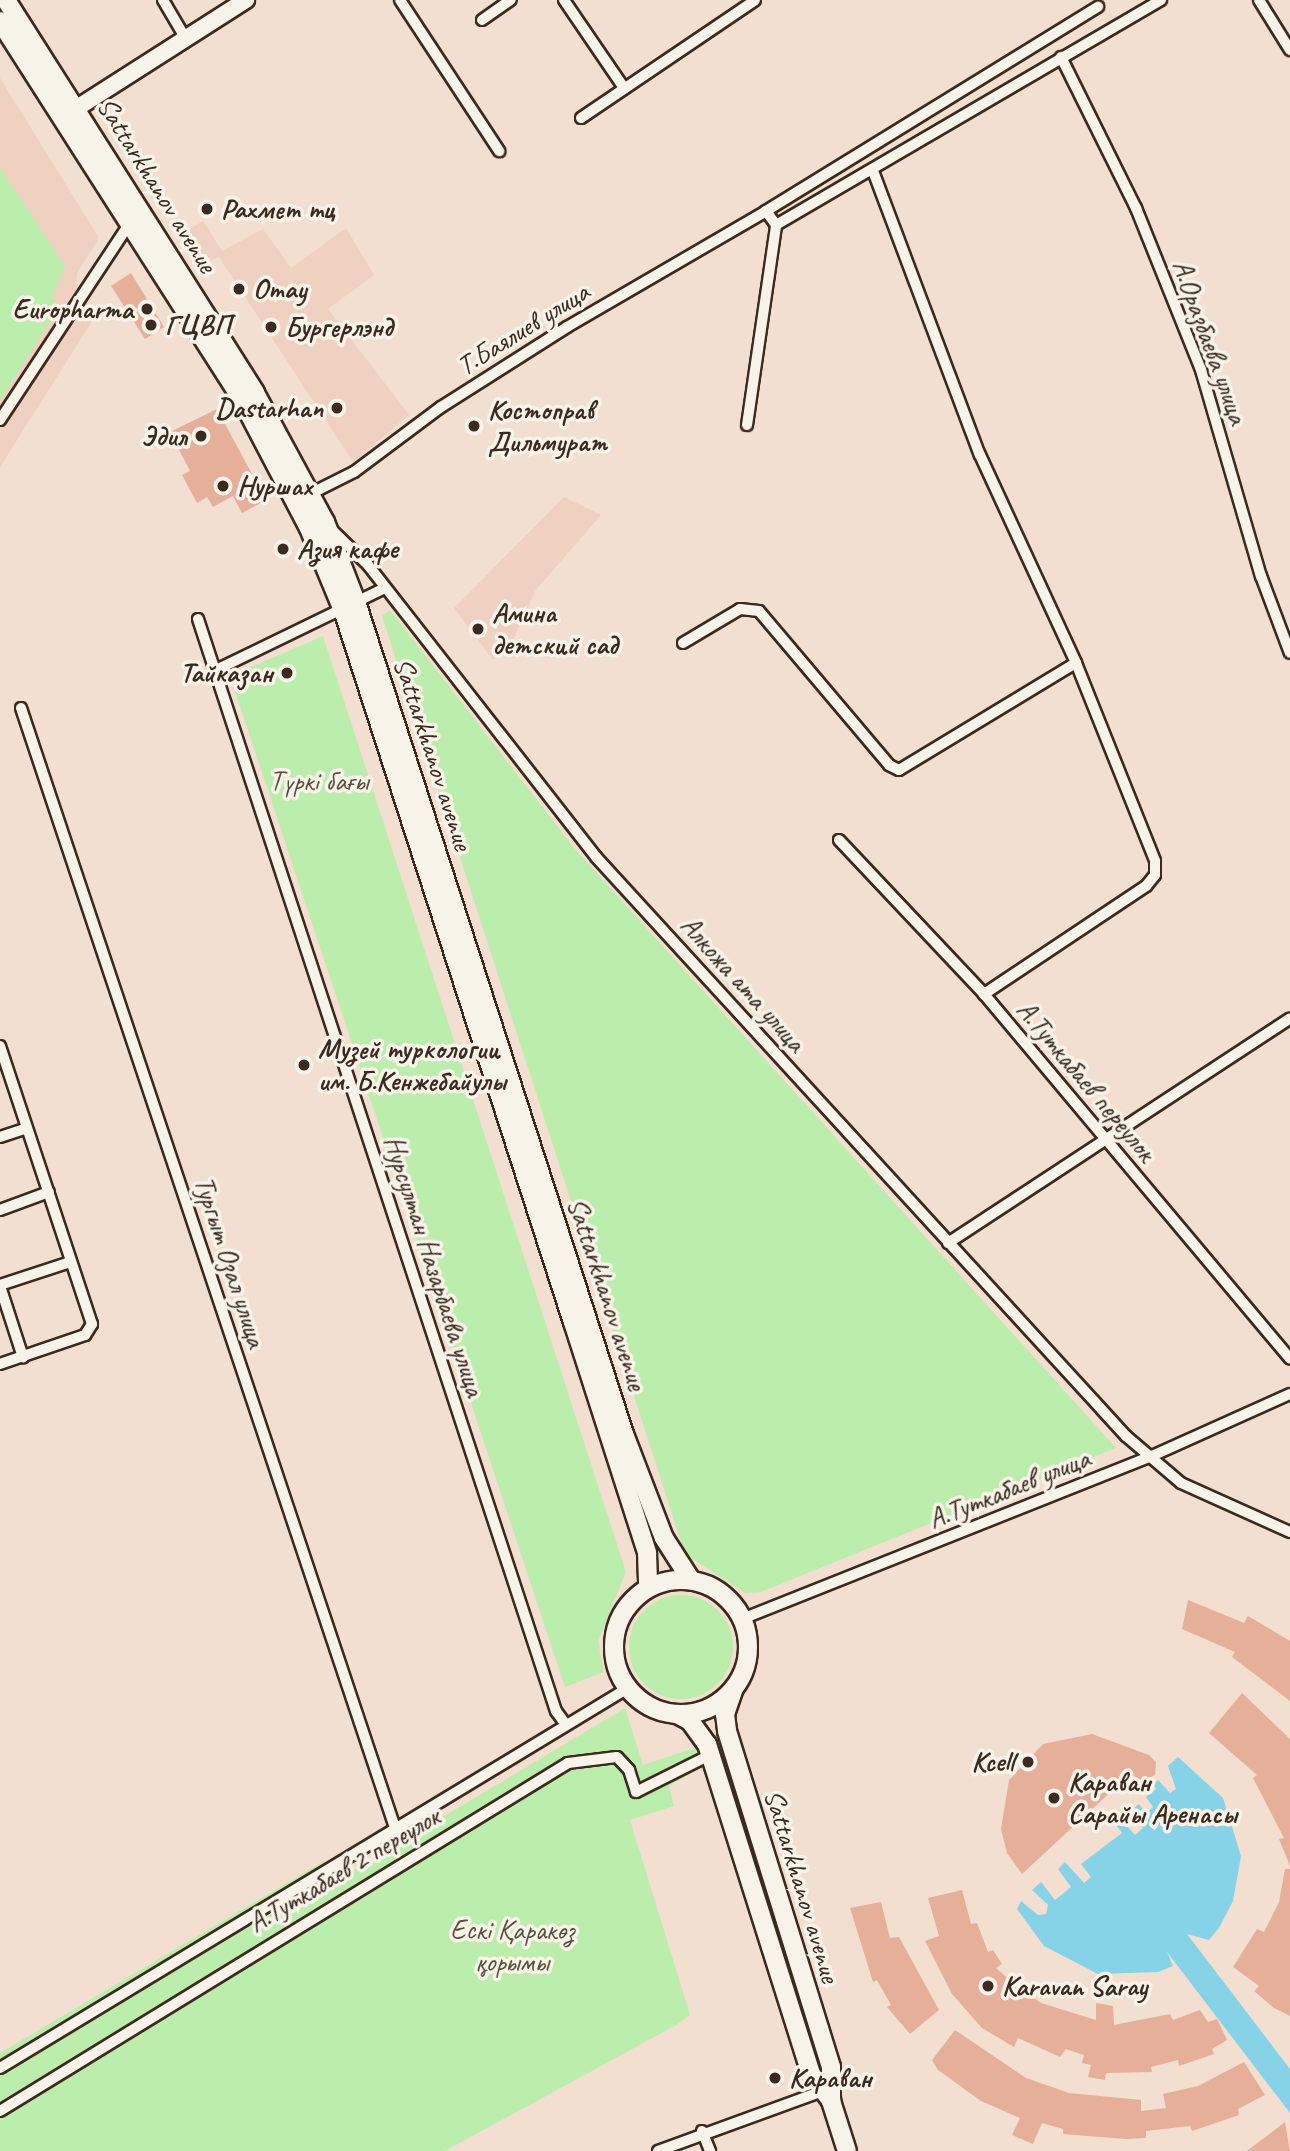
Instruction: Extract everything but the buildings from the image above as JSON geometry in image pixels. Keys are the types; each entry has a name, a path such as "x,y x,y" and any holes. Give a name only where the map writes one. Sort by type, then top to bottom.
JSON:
{"main road":[{"name":"Sattarkhanov avenue","path":"6,0 71,113 129,224 242,400 349,606 624,1434 664,1538 691,1580"},
{"path":"71,113 246,0"},
{"name":"Sattarkhanov avenue","path":"0,20 71,113 256,393 324,522 647,1553 648,1588"},
{"path":"691,1580 722,1593 742,1619 747,1660 734,1688 710,1707 677,1714 645,1703 628,1688 617,1667 615,1633 630,1602 648,1588 691,1580"},
{"name":"Sattarkhanov avenue","path":"734,1688 725,1714 727,1731 831,2067 827,2096"},
{"name":"Sattarkhanov avenue","path":"677,1714 699,1730 710,1755 811,2074 827,2096 847,2151"}],"street":[{"path":"163,0 186,39"},
{"path":"400,0 499,151"},
{"path":"482,20 511,0"},
{"path":"564,0 624,88"},
{"path":"581,118 755,0"},
{"path":"776,225 873,171 1161,0"},
{"path":"1259,0 1290,50"},
{"name":"Т.Баялиев улица","path":"310,494 354,472 441,407 567,327 766,211 1098,7"},
{"name":"А.Оразбаева улица","path":"1061,57 1136,208 1201,370 1261,576 1290,653"},
{"path":"873,171 980,455 1076,663 1155,861 1155,875 984,994"},
{"path":"747,425 776,225 766,211"},
{"path":"0,420 129,224"},
{"name":"Алкожа ата улица","path":"324,522 368,565 383,589 596,858 1126,1436 1181,1483 1290,1532"},
{"path":"216,670 383,589"},
{"path":"684,643 740,609 759,611 889,765 899,770 1076,663"},
{"name":"Нурсултан Назарбаева улица","path":"198,619 556,1711 566,1725"},
{"name":"Тургыт Озал улица","path":"20,708 396,1831"},
{"name":"А.Туткабаев переулок","path":"839,840 984,994 1290,1359"},
{"path":"948,1243 1103,1138 1290,1018"},
{"path":"0,1046 3,1064 49,1192 91,1330 0,1364"},
{"path":"0,1137 27,1128"},
{"path":"0,1210 49,1192"},
{"path":"23,1357 0,1285 70,1262"},
{"name":"А.Туткабаев улица","path":"742,1619 1152,1456 1290,1394"},
{"path":"0,2068 396,1831 628,1688"},
{"name":"А.Туткабаев 2 переулок","path":"0,2111 355,1888 569,1763 617,1757 629,1770 636,1792 710,1755"},
{"path":"658,2151 702,2131 827,2096"},
{"path":"702,2131 710,2151"}],"shaded area":[{"path":"0,78 99,238 77,273 76,285 96,315 0,467"},
{"path":"203,221 222,251 263,229 291,268 346,228 374,275 328,309 409,415 353,462 219,257 205,263 185,232"},
{"path":"564,497 601,515 535,591 514,638 493,660 454,608"}],"green space":[{"path":"0,167 65,266 52,297 59,307 0,401"},
{"path":"390,610 575,849 1116,1448 761,1592 745,1593 685,1554 382,616"},
{"name":"Түркі бағы","path":"323,636 626,1572 598,1641 604,1672 565,1687 230,676"},
{"path":"681,1595 701,1599 724,1618 729,1627 733,1647 729,1667 710,1690 701,1695 681,1699 661,1695 638,1676 633,1667 629,1647 633,1627 652,1604 661,1599"},
{"name":"Ескі Қаракөз қорымы","path":"625,1708 643,1765 698,1747 705,1765 669,1786 674,1806 630,1820 690,2015 678,2024 445,2151 0,2151 0,2053 324,1861 336,1881"}],"water":[{"path":"1178,1757 1223,1798 1241,1856 1233,1901 1219,1928 1209,1940 1187,1934 1290,2069 1290,2113 1167,1952 1173,1966 1158,1972 1098,1974 1044,1946 1017,1909 1021,1901 1038,1915 1046,1914 1048,1905 1032,1890 1041,1882 1055,1900 1071,1887 1058,1869 1065,1862 1084,1883 1091,1877 1081,1864 1122,1833 1116,1825 1122,1820 1135,1835 1143,1828 1129,1812 1139,1804 1146,1813 1153,1807 1146,1797 1156,1789 1153,1784 1158,1780 1170,1793 1176,1789 1168,1766"}],"place":[{"name":"Рахмет тц","path":"207,209"},
{"name":"Отау","path":"239,289"},
{"name":"Europharma","path":"147,309"},
{"name":"ГЦВП","path":"151,325"},
{"name":"Бургерлэнд","path":"271,327"},
{"name":"Dastarhan","path":"337,408"},
{"name":"Костоправ Дильмурат","path":"474,426"},
{"name":"Эдил","path":"201,436"},
{"name":"Нуршах","path":"223,486"},
{"name":"Азия кафе","path":"283,549"},
{"name":"Амина детский сад","path":"478,629"},
{"name":"Тайказан","path":"287,673"},
{"name":"Музей туркологии им. Б.Кенжебайулы","path":"304,1065"},
{"name":"Kcell","path":"1028,1762"},
{"name":"Караван Сарайы Аренасы","path":"1054,1798"},
{"name":"Karavan Saray","path":"988,1986"},
{"name":"Караван","path":"775,2078"}]}
